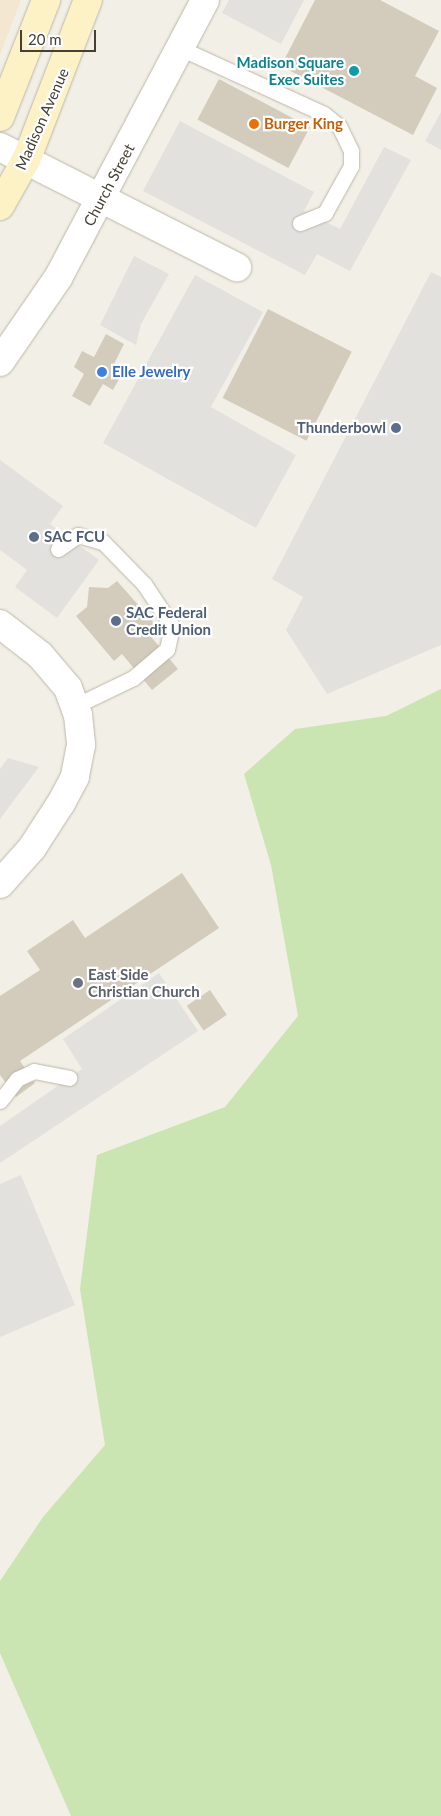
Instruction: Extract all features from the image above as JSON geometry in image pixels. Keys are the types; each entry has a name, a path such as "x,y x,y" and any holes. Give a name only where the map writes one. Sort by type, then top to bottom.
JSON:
{"main road":[{"path":"0,117 46,0"},
{"name":"Madison Avenue","path":"0,206 27,158 88,0"}],"street":[{"name":"Church Street","path":"0,362 58,278 103,199 205,0"},
{"path":"0,147 27,158 237,267"},
{"path":"0,624 54,668 75,706 81,745 75,777 32,848 0,884"}],"lane":[{"path":"180,48 324,114 339,126 351,151 351,166 325,214 300,223"},
{"path":"58,549 78,535 103,542 144,584 172,626 167,648 133,678 75,706"},
{"path":"0,1101 17,1079 34,1071 69,1078"}],"shaded area":[{"path":"0,0 21,0 0,55"},
{"path":"229,0 304,0 281,44 222,13"},
{"path":"441,112 441,150 425,141"},
{"path":"180,121 314,192 304,211 340,229 384,147 411,160 350,271 317,254 305,275 143,191"},
{"path":"134,256 169,274 141,324 136,345 100,325"},
{"name":"Thunderbowl","path":"431,272 441,277 441,645 327,694 286,630 303,597 272,579"},
{"path":"195,275 263,312 211,407 296,455 256,528 103,443"},
{"name":"SAC FCU","path":"0,460 63,506 50,524 99,560 57,618 15,587 27,570 0,550"},
{"path":"8,758 39,767 0,819 0,769"},
{"path":"159,973 198,1031 0,1163 0,1126 82,1069 63,1039"},
{"path":"21,1175 75,1305 0,1337 0,1184"}],"green space":[{"path":"441,689 441,1816 71,1816 0,1653 0,1581 43,1517 105,1445 80,1289 97,1155 225,1107 298,1016 271,865 244,774 295,729 386,716"}],"building":[{"name":"Madison Square Exec Suites","path":"315,0 380,0 439,31 415,76 437,88 413,135 281,66"},
{"name":"Burger King","path":"219,79 310,127 288,168 197,120"},
{"path":"268,309 352,352 306,441 223,398"},
{"name":"Elle Jewelry","path":"106,334 124,344 114,364 124,370 113,390 103,384 90,406 72,396 84,374 74,367 82,351 94,357"},
{"name":"SAC Federal Credit Union","path":"117,581 156,625 147,632 178,669 152,690 122,654 114,661 76,616 87,607 89,587 108,588"},
{"name":"East Side Christian Church","path":"182,873 219,928 20,1061 35,1083 16,1097 0,1075 0,996 40,970 27,951 73,920 85,938"},
{"path":"210,990 227,1015 204,1031 187,1006"}],"place":[{"name":"Madison Square Exec Suites","path":"354,71"},
{"name":"Burger King","path":"254,124"},
{"name":"Elle Jewelry","path":"102,372"},
{"name":"Thunderbowl","path":"396,428"},
{"name":"SAC FCU","path":"34,537"},
{"name":"SAC Federal Credit Union","path":"116,621"},
{"name":"East Side Christian Church","path":"78,983"}]}
